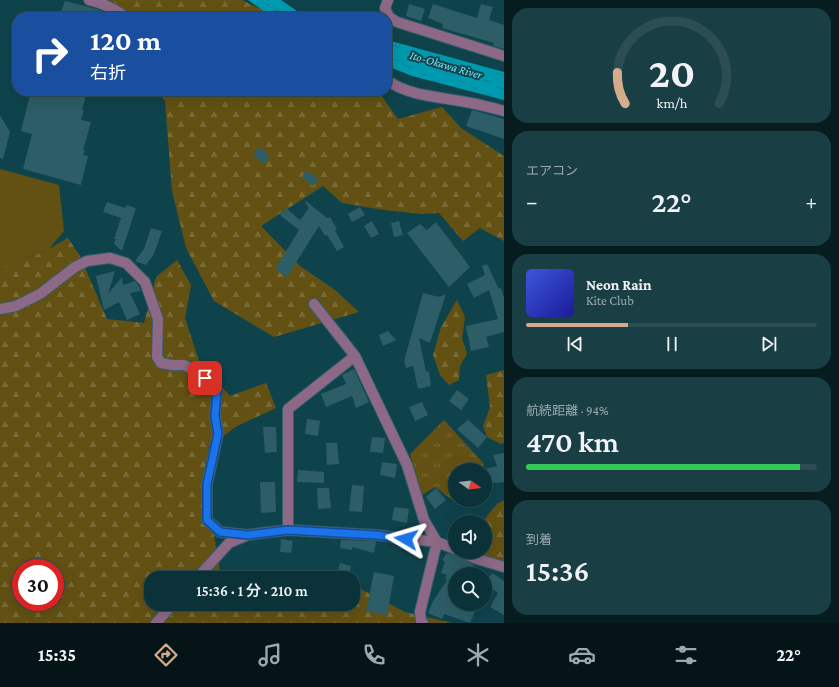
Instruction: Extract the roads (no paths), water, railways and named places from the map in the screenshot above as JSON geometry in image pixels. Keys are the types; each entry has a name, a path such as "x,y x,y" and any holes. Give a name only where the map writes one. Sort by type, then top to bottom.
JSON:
{"street":[{"path":"89,0 98,2 119,12"},
{"path":"387,12 385,8 388,0"},
{"path":"392,19 397,22 504,56"},
{"path":"392,84 407,91 472,103 504,111"},
{"path":"0,309 16,306 40,294 87,261 110,258 126,263 145,282 158,319 157,357 161,363 184,365 196,371 214,385 217,391 215,416 218,434 207,484 207,520 220,532 248,535 288,530 376,535 437,542 448,546"},
{"path":"314,304 355,356 407,465 424,520 437,542 420,612 421,621 423,623"},
{"path":"288,530 288,409 355,356"},
{"path":"203,571 229,543 248,535"},
{"path":"477,559 504,567"},
{"path":"156,623 167,611"}],"water":[{"path":"248,0 281,0 299,12 265,12"},
{"name":"Ito-Okawa River","path":"392,41 504,72 504,100 412,76 392,68"}]}
